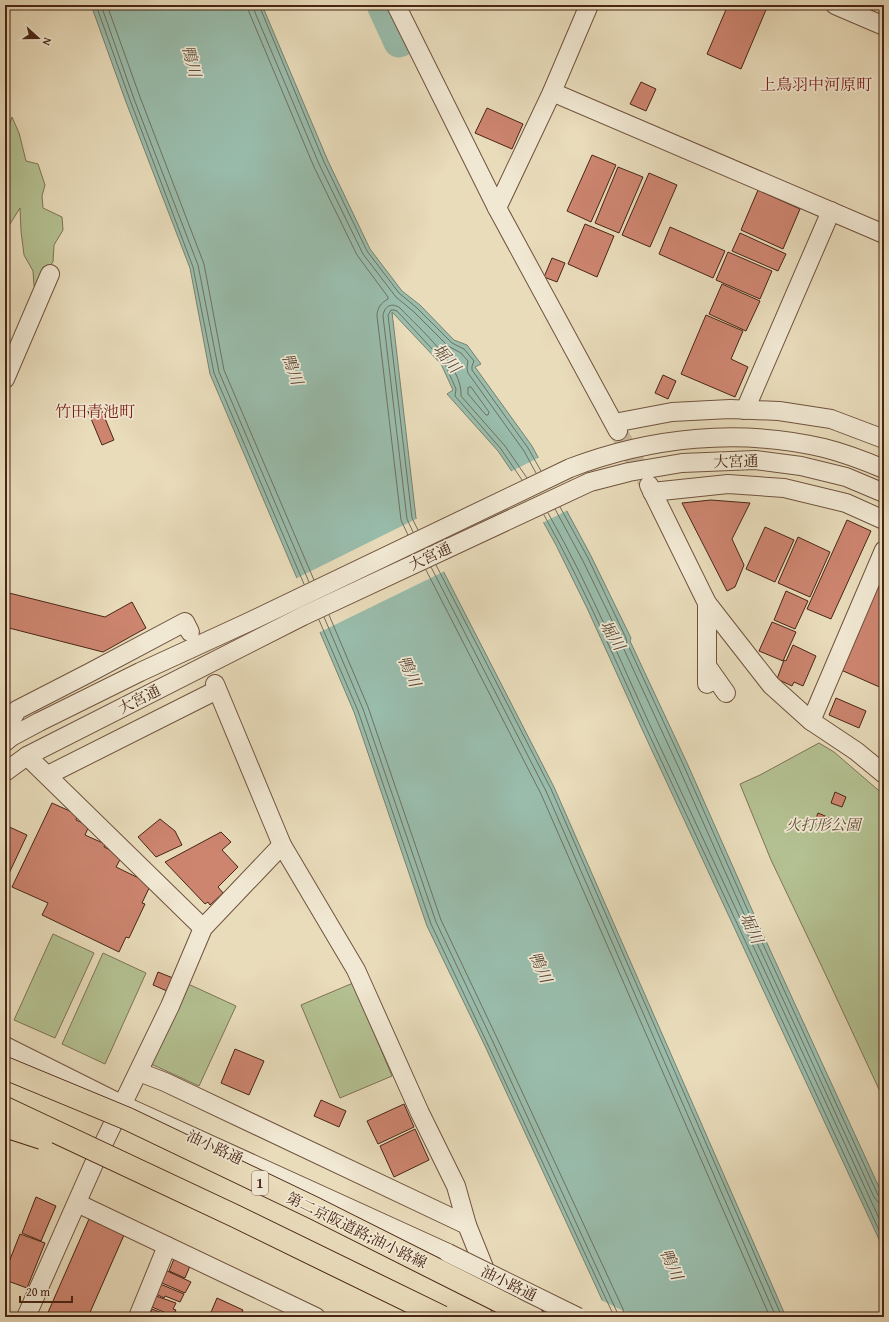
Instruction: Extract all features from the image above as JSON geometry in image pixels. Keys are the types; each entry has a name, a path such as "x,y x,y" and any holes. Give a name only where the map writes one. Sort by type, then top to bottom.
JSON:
{"highway":[{"path":"5,1054 126,1112"},
{"name":"第二京阪道路;油小路線","path":"5,1068 126,1112 314,1208 514,1314 532,1317"},
{"path":"5,1108 103,1158 235,1216 442,1317"},
{"path":"5,1126 103,1158"}],"street":[{"path":"396,5 497,208 616,427 672,412 730,409 779,411 831,419 884,439"},
{"path":"497,208 552,92 589,5"},
{"path":"835,5 884,26"},
{"path":"552,92 884,234"},
{"path":"745,410 831,211"},
{"path":"5,379 50,274"},
{"name":"大宮通","path":"8,740 46,718 140,672 251,621 570,468 618,452 670,441 717,437 778,440 824,448 884,469"},
{"name":"大宮通","path":"5,772 28,756 303,616 590,482 629,472 682,463 755,460 801,466 846,477 884,493"},
{"path":"884,520 846,503 784,488 728,484 651,489 707,603 771,685 811,721 856,751 884,774"},
{"path":"811,721 884,550"},
{"path":"707,603 707,684"},
{"path":"8,740 11,721 17,710 185,622 190,632"},
{"path":"707,666 726,693"},
{"path":"48,775 216,687 282,845 356,970 420,1113 456,1186 467,1225 514,1314"},
{"path":"28,756 203,928"},
{"path":"26,1317 77,1203 103,1158 126,1112 139,1072 170,1006 203,928 282,845"},
{"name":"油小路通","path":"5,1046 126,1112 448,1253 578,1317"},
{"path":"139,1072 179,1089 467,1225"},
{"path":"5,1115 103,1158 418,1317"},
{"path":"77,1203 316,1317"},
{"path":"138,1317 168,1246"}],"green space":[{"path":"12,117 19,133 26,161 38,164 45,185 42,196 43,208 62,217 63,230 54,245 53,262 44,272 39,284 34,286 33,271 24,255 20,208 5,232 5,138"},
{"name":"火打形公園","path":"819,743 834,752 884,795 884,1100 771,860 740,784 760,775"},
{"path":"53,934 94,953 55,1038 14,1020"},
{"path":"103,953 146,973 105,1064 62,1044"},
{"path":"186,983 236,1006 199,1086 149,1063"},
{"path":"353,983 392,1076 340,1098 301,1005"}],"water":[{"path":"91,5 262,5 328,161 370,249 402,291 420,305 454,340 467,345 481,364 475,367 532,446 591,556 631,638 630,641 687,763 760,928 884,1198 884,1250 587,608 556,545 530,498 498,451 447,394 453,390 441,364 392,312 416,518 554,787 786,1317 610,1317 485,1046 427,926 354,712 210,374 190,268 126,102"}],"pier":[{"path":"540,457 568,510 542,523 510,472"},
{"path":"418,518 445,571 318,633 295,579"},
{"path":"599,1299 636,1317 607,1317"}],"building":[{"path":"728,5 768,5 741,69 707,54"},
{"path":"641,82 656,89 646,111 630,104"},
{"path":"487,108 523,124 512,149 475,133"},
{"path":"592,155 616,165 591,222 567,211"},
{"path":"618,167 643,177 619,233 595,223"},
{"path":"649,173 677,185 650,247 622,235"},
{"path":"758,190 800,209 783,249 741,230"},
{"path":"585,224 614,236 597,277 568,264"},
{"path":"670,227 725,251 713,278 659,254"},
{"path":"740,233 786,254 778,271 732,251"},
{"path":"728,252 772,271 760,299 716,280"},
{"path":"552,258 565,263 557,282 544,277"},
{"path":"722,284 760,301 746,331 709,314"},
{"path":"706,315 743,331 731,359 748,367 735,397 681,374"},
{"path":"663,375 676,381 668,399 655,393"},
{"path":"99,404 114,440 102,445 87,409"},
{"path":"711,500 750,503 732,539 744,565 735,587 727,591 682,503"},
{"path":"847,520 871,531 831,619 807,609"},
{"path":"765,527 794,540 775,582 746,569"},
{"path":"798,537 830,552 810,597 778,583"},
{"path":"878,587 884,590 884,689 841,670"},
{"path":"786,591 808,601 795,629 774,620"},
{"path":"5,592 105,617 132,602 146,628 103,652 5,627"},
{"path":"772,622 796,632 783,661 759,651"},
{"path":"793,645 816,656 803,686 794,682 792,686 777,679 784,660 786,661"},
{"path":"836,698 866,711 859,728 829,715"},
{"path":"835,792 846,797 842,807 831,803"},
{"path":"52,803 74,813 73,814 77,816 76,820 89,826 85,835 105,844 104,847 122,856 116,867 151,884 142,903 145,904 129,938 126,937 119,952 42,915 48,903 12,887"},
{"path":"818,813 832,819 827,829 814,823"},
{"path":"160,819 175,831 182,845 156,857 138,837"},
{"path":"5,825 27,835 5,882"},
{"path":"221,832 231,842 222,850 238,867 218,887 223,893 210,905 208,902 205,904 165,862"},
{"path":"158,972 173,978 167,991 153,985"},
{"path":"235,1049 264,1061 249,1095 221,1083"},
{"path":"321,1100 346,1111 339,1127 314,1116"},
{"path":"404,1104 414,1127 378,1144 367,1121"},
{"path":"415,1129 429,1160 394,1177 380,1146"},
{"path":"36,1197 56,1206 41,1241 22,1233"},
{"path":"89,1219 124,1235 88,1317 46,1317"},
{"path":"20,1234 45,1243 27,1288 5,1280 5,1272"},
{"path":"174,1259 190,1266 185,1278 169,1271"},
{"path":"165,1270 191,1282 185,1293 160,1281"},
{"path":"160,1284 184,1294 180,1302 165,1296 164,1298 156,1294"},
{"path":"156,1296 176,1303 173,1309 176,1310 173,1316 152,1307"},
{"path":"217,1298 243,1310 240,1317 209,1317"},
{"path":"152,1309 172,1317 149,1317"},
{"path":"182,1313 192,1317 180,1317"}],"waterway":[{"path":"382,5 399,42"}],"tunnel":[{"path":"618,431 647,482"},
{"path":"190,632 215,684"}],"district":[{"name":"上鳥羽中河原町","path":"816,84"},
{"name":"竹田青池町","path":"95,411"}],"water label":[{"name":"鴨川","path":"192,61"},
{"name":"堀川","path":"447,358"},
{"name":"鴨川","path":"293,369"},
{"name":"堀川","path":"613,635"},
{"name":"鴨川","path":"410,671"},
{"name":"堀川","path":"752,928"},
{"name":"鴨川","path":"541,967"},
{"name":"鴨川","path":"672,1264"}]}
